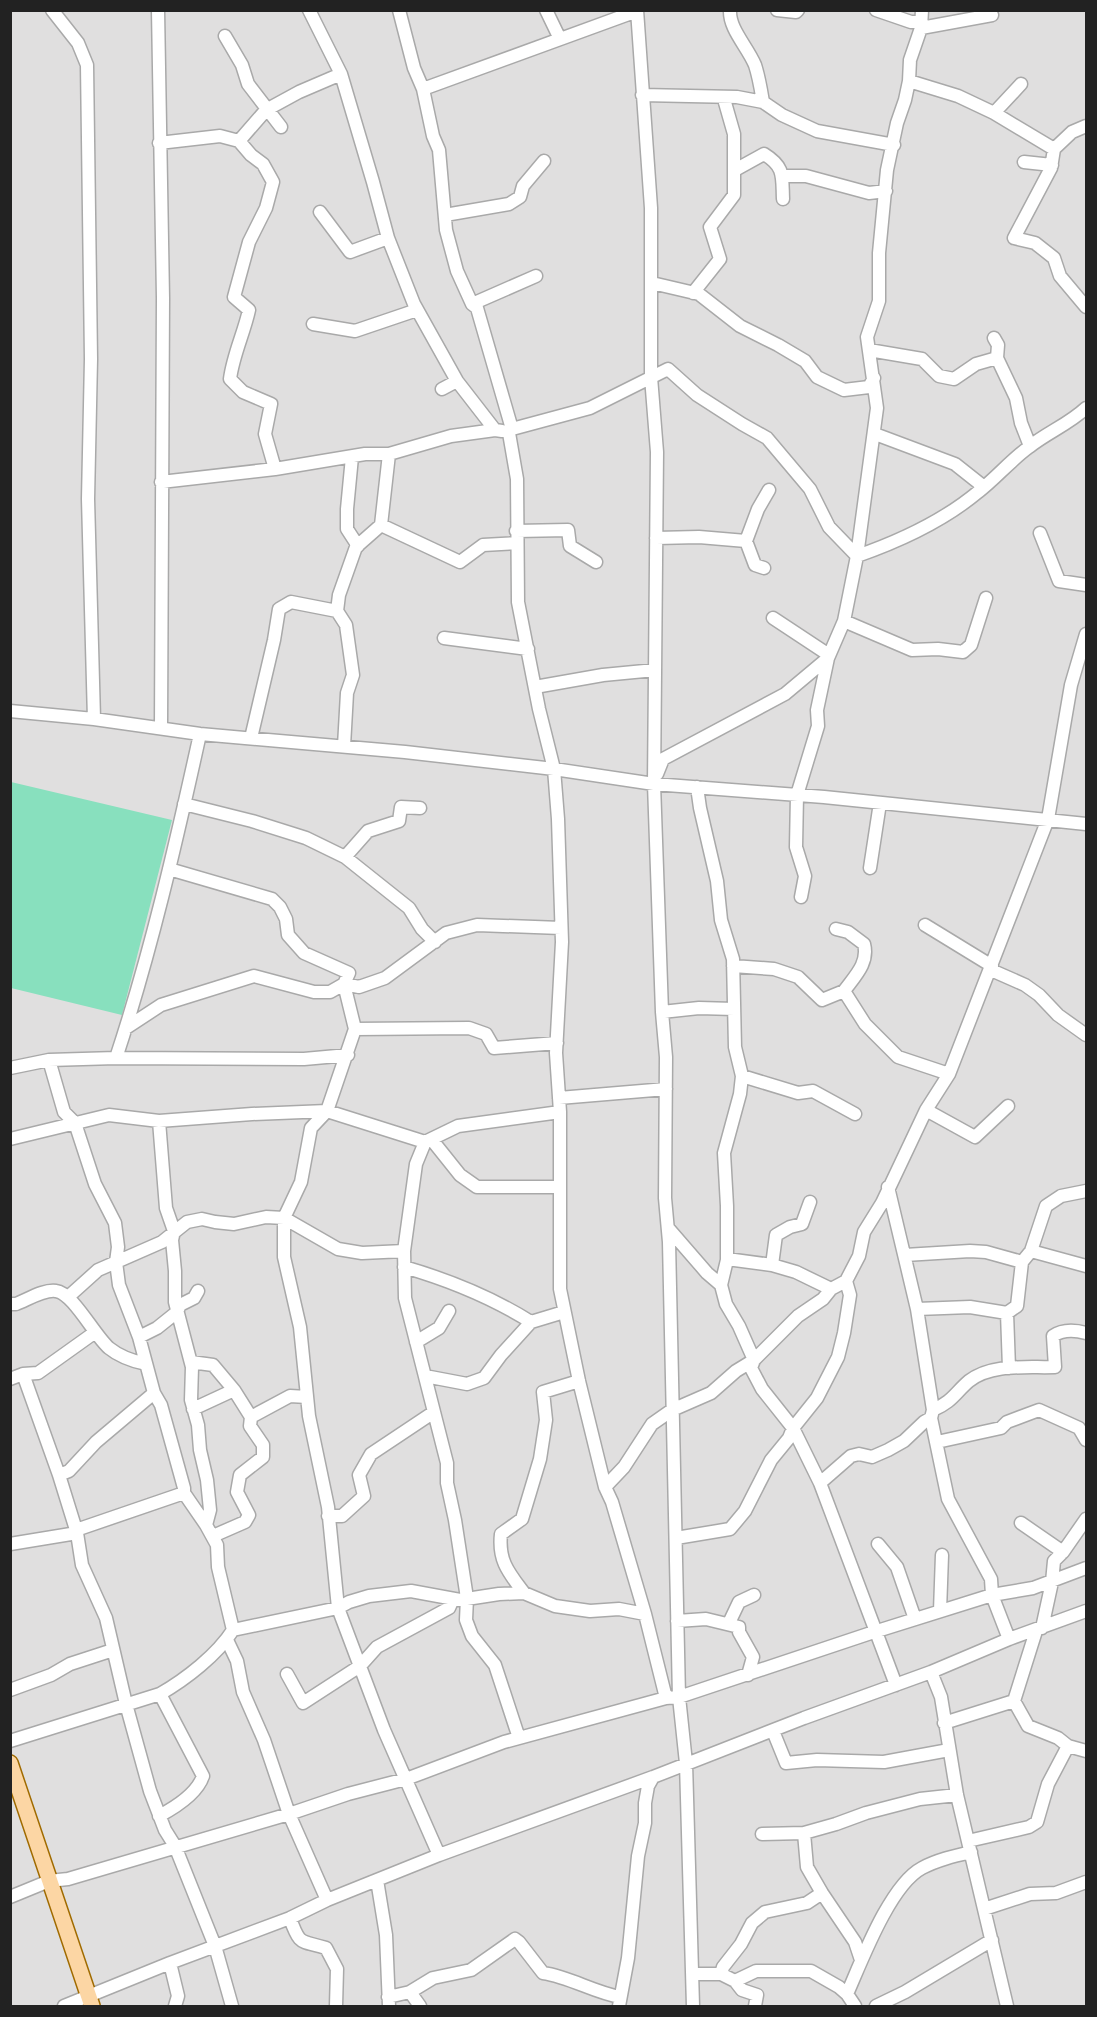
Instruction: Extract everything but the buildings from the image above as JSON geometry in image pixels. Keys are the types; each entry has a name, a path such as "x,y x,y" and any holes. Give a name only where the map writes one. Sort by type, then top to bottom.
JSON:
{"main road":[{"path":"10,1763 90,2001"}],"street":[{"path":"52,10 78,43 87,65 91,359 88,499 94,719"},
{"path":"158,10 163,298 161,728"},
{"path":"309,10 341,74 374,182 388,238 417,310 457,381 495,430"},
{"path":"399,10 414,68 423,89 433,136 439,150 446,230 457,270 472,304 477,308 510,431 517,479 518,602 554,769 558,819 561,928 557,1042 560,1112 560,1289 579,1381 605,1487 612,1502 672,1697 686,1763 693,2007"},
{"path":"546,10 560,39"},
{"path":"730,10 729,22 745,45 756,67 763,102"},
{"path":"777,10 798,10"},
{"path":"876,10 911,22 992,15"},
{"path":"423,89 637,11 651,208 651,377 657,452 654,784 662,1012 666,1057 665,1198 668,1228 676,1538 677,1621 672,1697"},
{"path":"801,897 805,876 796,847 797,795 818,726 817,710 829,657 844,621 857,556 877,408 867,337 879,300 879,253 887,170 909,81 910,60 921,20"},
{"path":"225,36 242,65 248,84 281,127"},
{"path":"239,141 266,110 299,92 341,74"},
{"path":"909,81 958,96 994,113 1054,149"},
{"path":"994,113 1021,84"},
{"path":"642,96 737,98 763,102 782,115 817,131 894,145"},
{"path":"693,293 720,259 710,227 734,195 734,134 724,99"},
{"path":"1086,126 1072,132 1054,149 1052,165 1041,191 1014,238 1035,243 1054,258 1059,276 1086,307"},
{"path":"159,143 220,136 239,141 251,155 263,164 273,182 266,208 249,242 234,297 249,310 244,333 232,362 230,379 243,392 271,404 265,434 275,469"},
{"path":"735,170 764,154 777,162 782,176 783,199"},
{"path":"445,215 509,204 520,197 524,186 544,160"},
{"path":"1024,162 1052,165"},
{"path":"782,176 806,176 869,193 886,191"},
{"path":"320,212 350,252 388,238"},
{"path":"472,304 536,276"},
{"path":"652,283 699,294 740,326 778,345 804,362 817,377 844,390 869,387 874,378"},
{"path":"313,324 356,332 417,310"},
{"path":"994,338 998,345 997,358 1016,398 1021,423 1030,446"},
{"path":"869,350 922,359 939,376 954,379 976,364 997,358"},
{"path":"162,482 389,454 451,436 495,430 510,431 590,408 668,369 697,395 768,438 810,489 829,526 857,556"},
{"path":"442,389 457,381"},
{"path":"857,556 897,542 935,522 984,487 1030,446 1076,418 1086,408"},
{"path":"875,435 955,464 984,487"},
{"path":"344,746 347,693 353,675 346,625 337,611 339,595 358,546 381,525 389,454"},
{"path":"352,457 346,509 347,529 358,546"},
{"path":"764,568 755,565 746,541 758,509 769,490"},
{"path":"381,525 460,562 483,545 517,537 568,530 570,546 596,562"},
{"path":"1040,533 1059,581 1086,585"},
{"path":"656,538 699,537 746,541"},
{"path":"844,621 912,650 938,649 963,652 971,645 986,598"},
{"path":"251,738 279,609 291,602 337,611"},
{"path":"773,618 829,657"},
{"path":"605,1487 624,1467 652,1424 672,1410 711,1393 736,1371 754,1360 798,1316 823,1299 831,1289 846,1281 859,1256 864,1232 882,1203 926,1110 949,1074 1048,819 1071,685 1086,634"},
{"path":"444,638 528,649"},
{"path":"654,784 663,759 785,693 829,657"},
{"path":"535,687 603,675 655,670"},
{"path":"10,711 94,719 200,734 344,746 554,769 654,784 797,795 1086,824"},
{"path":"116,1058 146,963 200,734"},
{"path":"698,787 700,808 717,881 721,920 733,959 735,1047 742,1076 740,1094 724,1153 727,1258 721,1285 726,1304 754,1360 751,1368 762,1389 793,1428 820,1484 874,1632 896,1685"},
{"path":"870,868 880,803"},
{"path":"184,804 252,821 306,838 345,857 409,908 422,929 435,942"},
{"path":"345,857 368,831 399,821 401,807 420,808"},
{"path":"126,1028 161,1005 254,976 314,992 330,992 344,984 349,973 304,953 288,935 286,919 280,907 272,899 169,869"},
{"path":"344,984 359,987 384,978 446,933 477,925 561,928"},
{"path":"925,925 992,968 1025,985 1039,995 1058,1015 1086,1035"},
{"path":"733,966 774,969 798,977 822,1000 844,991 861,969 867,954 864,944 848,932 836,929"},
{"path":"344,984 355,1029 327,1111 311,1128 301,1182 284,1218 284,1257 300,1327 309,1416 328,1515 338,1608 384,1730 439,1855"},
{"path":"844,991 865,1024 898,1057 949,1074"},
{"path":"662,1012 699,1008 734,1009"},
{"path":"355,1029 469,1028 486,1034 494,1048 557,1042"},
{"path":"10,1068 49,1060 304,1059 348,1055"},
{"path":"49,1060 64,1112 75,1123 95,1184 114,1223 118,1247 116,1262 119,1285 139,1337 154,1393 161,1405 184,1488 183,1493 217,1545 218,1567 230,1635 243,1692 264,1740 289,1814 327,1900"},
{"path":"742,1076 798,1093 813,1092 855,1114"},
{"path":"559,1098 666,1089"},
{"path":"926,1110 975,1137 1008,1106"},
{"path":"10,1139 110,1115 159,1121 327,1111 429,1141 460,1175 477,1187 560,1187"},
{"path":"519,1738 495,1665 472,1636 466,1620 467,1598 447,1483 447,1463 405,1298 404,1251 416,1164 429,1141 458,1126 560,1112"},
{"path":"159,1121 166,1208 174,1231 172,1240 175,1302 191,1362 191,1400 198,1425 200,1449 207,1480 210,1510 206,1525"},
{"path":"888,1187 916,1309 948,1499 991,1579 993,1595 1009,1639"},
{"path":"916,1309 970,1307 1007,1313 1017,1306 1022,1262 1031,1251 1046,1206 1061,1196 1086,1191"},
{"path":"772,1265 776,1235 790,1227 802,1224 810,1202"},
{"path":"68,1297 98,1269 162,1242 187,1222 202,1219 234,1224 266,1217 284,1218 338,1249 362,1253 404,1251"},
{"path":"668,1228 707,1273 721,1285"},
{"path":"1031,1251 1086,1266"},
{"path":"905,1256 978,1252 1022,1262"},
{"path":"727,1258 772,1265 796,1272 831,1289"},
{"path":"404,1267 447,1280 502,1304 531,1322"},
{"path":"676,1538 730,1528 746,1510 771,1460 817,1398 838,1357 850,1295 846,1281"},
{"path":"10,1304 16,1304 51,1291 60,1292 68,1297 94,1333 122,1357 146,1365"},
{"path":"139,1337 157,1329 177,1312 180,1305 194,1298 198,1291"},
{"path":"416,1342 439,1328 449,1311"},
{"path":"425,1376 467,1384 484,1378 501,1354 531,1322 564,1312"},
{"path":"1007,1313 1009,1368"},
{"path":"820,1484 851,1455 872,1457 904,1441 970,1381 984,1372 1009,1368 1055,1367 1053,1336 1059,1332 1076,1330 1086,1333"},
{"path":"94,1333 38,1373 17,1377 59,1475 76,1532 82,1565 106,1618 126,1704 150,1791 215,1946 232,2007"},
{"path":"191,1362 213,1365 234,1390 251,1416 250,1426 263,1445 263,1457 240,1474 237,1492 249,1515 245,1522 213,1536"},
{"path":"525,1593 507,1570 499,1548 501,1534 522,1519 540,1460 546,1420 543,1392 579,1381"},
{"path":"193,1409 234,1390"},
{"path":"59,1475 69,1471 96,1442 154,1393"},
{"path":"251,1416 290,1395 307,1397"},
{"path":"937,1442 1001,1428 1007,1422 1039,1410 1079,1428 1086,1440"},
{"path":"328,1515 342,1516 364,1496 359,1475 371,1454 434,1412"},
{"path":"10,1544 76,1532 183,1493"},
{"path":"1086,1520 1054,1561 1052,1582 1039,1630 1014,1701 1028,1726 1058,1738 1068,1746 1086,1751"},
{"path":"1021,1523 1063,1552"},
{"path":"878,1544 897,1567 915,1619"},
{"path":"940,1611 942,1555"},
{"path":"10,1897 49,1881 68,1879 289,1814 348,1794 406,1779 519,1738 748,1675 940,1611 993,1595 1052,1582 1086,1568"},
{"path":"10,1741 160,1694 182,1682 230,1635 338,1608 369,1596 411,1591 460,1600 525,1593 555,1606 590,1611 619,1610 645,1614"},
{"path":"729,1623 740,1602 754,1595"},
{"path":"287,1674 303,1703 360,1666 377,1647 449,1608 453,1599"},
{"path":"64,2007 90,2001 170,1963 290,1918 327,1900 439,1855 653,1777 1086,1611"},
{"path":"677,1621 706,1619 739,1627 739,1632 753,1657 748,1675"},
{"path":"10,1690 51,1676 70,1664 113,1650"},
{"path":"931,1672 941,1697 957,1795 1007,2007"},
{"path":"159,1816 174,1809 200,1787 203,1776 160,1694"},
{"path":"944,1723 1014,1701"},
{"path":"772,1731 786,1762 836,1760 884,1762 949,1750"},
{"path":"847,1994 889,1904 906,1880 921,1869 969,1847 1029,1827 1037,1822 1048,1784 1068,1746"},
{"path":"377,1880 386,1935 388,2002 433,1978 471,1970 515,1939 543,1973 559,1975 619,2002 628,1958 638,1856 645,1823 645,1803 648,1786 653,1777"},
{"path":"762,1834 804,1833 920,1798 957,1795"},
{"path":"804,1833 807,1867 855,1942 861,1960"},
{"path":"984,1909 1030,1894 1056,1893 1086,1882"},
{"path":"721,1974 723,1966 741,1944 752,1923 758,1917 765,1912 807,1903 822,1893"},
{"path":"290,1918 295,1933 300,1939 305,1944 326,1948 337,1969 336,2007"},
{"path":"876,2007 992,1940"},
{"path":"170,1963 178,1996 175,2007"},
{"path":"735,1981 756,1971 811,1971 847,1994 853,2006"},
{"path":"693,1974 721,1974 735,1981 742,1989 757,1995 755,2007"},
{"path":"410,1992 420,2007"}],"shaded area":[{"path":"11,11 1086,11 1086,2006 11,2006"}],"green space":[{"path":"11,782 172,820 122,1015 11,988"}]}
